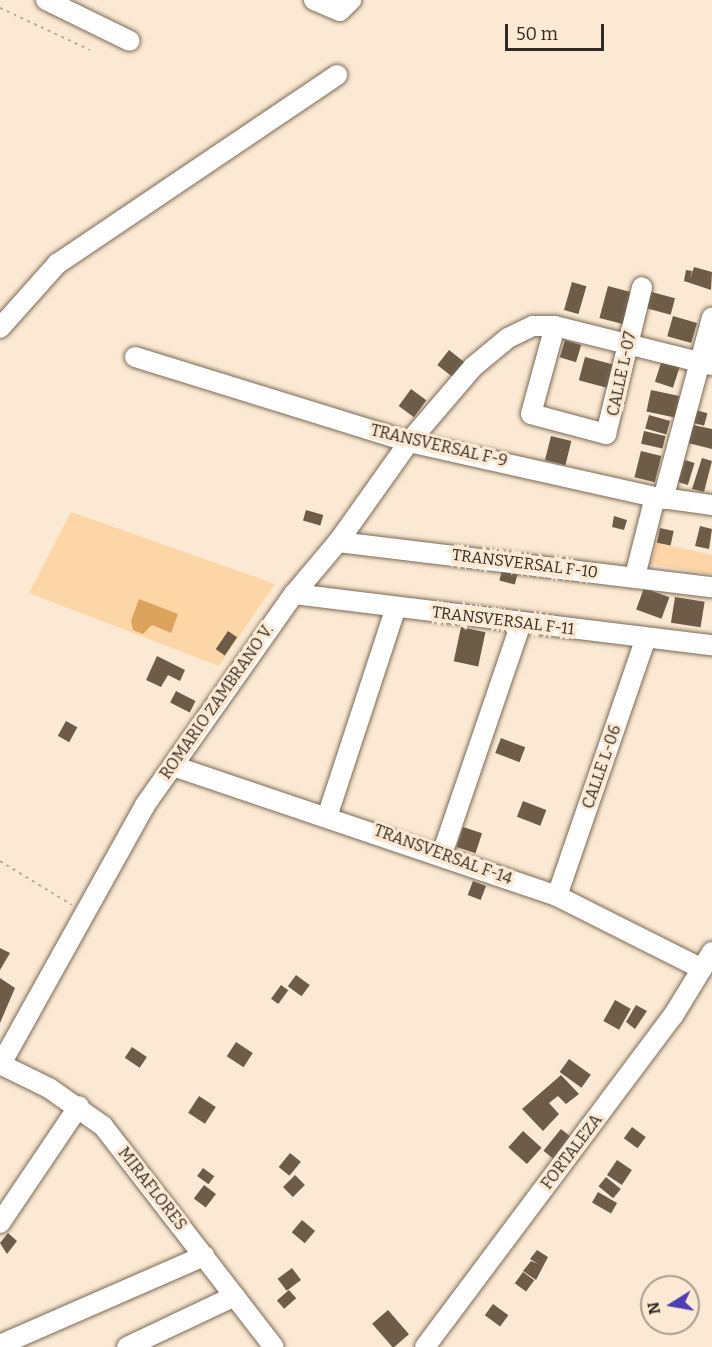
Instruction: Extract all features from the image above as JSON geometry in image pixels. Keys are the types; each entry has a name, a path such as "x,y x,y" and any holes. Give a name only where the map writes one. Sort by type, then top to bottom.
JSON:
{"street":[{"path":"46,0 130,41"},
{"path":"314,0 340,11 351,0"},
{"path":"0,328 57,264 337,75"},
{"name":"CALLE L-07","path":"555,326 531,414 600,435 609,431 642,287"},
{"path":"634,576 706,363 712,317"},
{"name":"ROMARIO ZAMBRANO V.","path":"0,1064 85,912 173,766 294,594 338,542 409,442 473,368 508,338 533,326 555,326 706,363"},
{"name":"TRANSVERSAL F-9","path":"135,357 409,442 659,498 712,505"},
{"name":"TRANSVERSAL F-10","path":"338,542 712,586"},
{"name":"TRANSVERSAL F-11","path":"294,594 712,645"},
{"path":"328,814 396,607"},
{"path":"442,854 521,623"},
{"name":"CALLE L-06","path":"557,896 646,638"},
{"name":"TRANSVERSAL F-14","path":"173,766 328,814 557,896 702,969"},
{"name":"FORTALEZA","path":"426,1347 673,1017 712,952"},
{"name":"MIRAFLORES","path":"0,1064 79,1106 103,1126 274,1347"},
{"path":"0,1224 79,1106"},
{"path":"0,1345 204,1256"},
{"path":"127,1347 235,1296"}],"path":[{"path":"0,8 90,50"},
{"path":"0,861 85,912"}],"shaded area":[{"path":"71,512 275,584 219,666 29,593"},
{"path":"657,543 712,555 712,574 650,564"},
{"path":"139,599 178,614 171,633 152,625 143,634 133,630 131,621"}],"building":[{"path":"694,267 712,272 711,290 684,281 686,270 692,271 690,279"},
{"path":"572,282 586,286 578,314 564,310"},
{"path":"608,286 635,293 627,325 599,318"},
{"path":"648,291 675,298 671,315 644,307"},
{"path":"673,316 697,323 691,343 667,336"},
{"path":"565,340 581,345 576,362 560,357"},
{"path":"449,350 467,364 455,379 437,365"},
{"path":"585,357 614,365 608,388 579,380"},
{"path":"662,360 680,366 673,388 655,382"},
{"path":"411,389 426,400 414,417 399,406"},
{"path":"651,390 679,396 675,418 646,412"},
{"path":"692,409 707,413 704,426 689,422"},
{"path":"649,415 670,421 666,435 645,428"},
{"path":"689,424 712,429 712,449 684,442"},
{"path":"644,431 665,436 663,449 641,444"},
{"path":"551,436 571,441 565,465 545,460"},
{"path":"641,451 661,456 655,482 634,477"},
{"path":"702,458 712,461 704,492 692,489"},
{"path":"685,460 695,463 688,485 678,482"},
{"path":"306,510 323,515 320,526 303,521"},
{"path":"614,516 627,520 624,530 612,527"},
{"path":"700,526 712,529 709,549 695,546"},
{"path":"660,528 674,531 671,546 657,543"},
{"path":"504,563 519,567 515,585 499,580"},
{"path":"644,588 669,597 662,619 636,610"},
{"path":"675,597 705,602 701,627 671,623"},
{"path":"461,627 485,632 478,666 454,661"},
{"path":"228,631 237,637 225,655 216,649"},
{"path":"157,656 185,670 180,681 168,675 161,687 146,680"},
{"path":"176,691 196,701 190,713 170,703"},
{"path":"66,721 77,727 69,742 58,736"},
{"path":"501,738 525,747 520,762 495,753"},
{"path":"523,801 546,810 540,826 517,817"},
{"path":"463,827 482,833 476,853 457,847"},
{"path":"473,881 486,886 481,900 468,895"},
{"path":"0,948 10,953 0,970"},
{"path":"296,975 310,985 302,996 288,986"},
{"path":"0,978 15,988 0,1023"},
{"path":"281,985 288,990 278,1004 271,999"},
{"path":"615,1000 631,1009 619,1030 603,1021"},
{"path":"636,1005 647,1011 635,1029 626,1022"},
{"path":"236,1042 253,1053 244,1067 227,1056"},
{"path":"132,1047 147,1057 140,1068 125,1058"},
{"path":"569,1059 591,1075 581,1088 560,1072"},
{"path":"561,1075 579,1094 566,1104 558,1096 549,1103 559,1114 543,1131 522,1109"},
{"path":"199,1096 216,1107 205,1124 188,1113"},
{"path":"632,1127 646,1137 638,1148 624,1138"},
{"path":"561,1129 572,1138 554,1160 543,1151"},
{"path":"523,1131 542,1148 527,1164 508,1147"},
{"path":"290,1153 301,1162 290,1176 279,1167"},
{"path":"617,1160 632,1170 622,1185 607,1175"},
{"path":"203,1168 214,1176 208,1184 197,1176"},
{"path":"295,1175 305,1185 293,1197 283,1187"},
{"path":"606,1177 621,1189 613,1198 598,1186"},
{"path":"204,1185 216,1194 206,1208 194,1199"},
{"path":"598,1192 617,1203 611,1213 592,1202"},
{"path":"302,1220 315,1231 305,1243 292,1232"},
{"path":"8,1233 17,1241 7,1254 0,1243"},
{"path":"537,1250 548,1257 536,1280 523,1271 531,1261 538,1264 530,1259"},
{"path":"292,1268 301,1280 287,1291 278,1279"},
{"path":"523,1272 534,1280 526,1292 515,1283"},
{"path":"289,1290 296,1298 284,1309 277,1300"},
{"path":"493,1304 508,1315 500,1326 485,1315"},
{"path":"388,1310 409,1334 392,1347 372,1324"}]}
